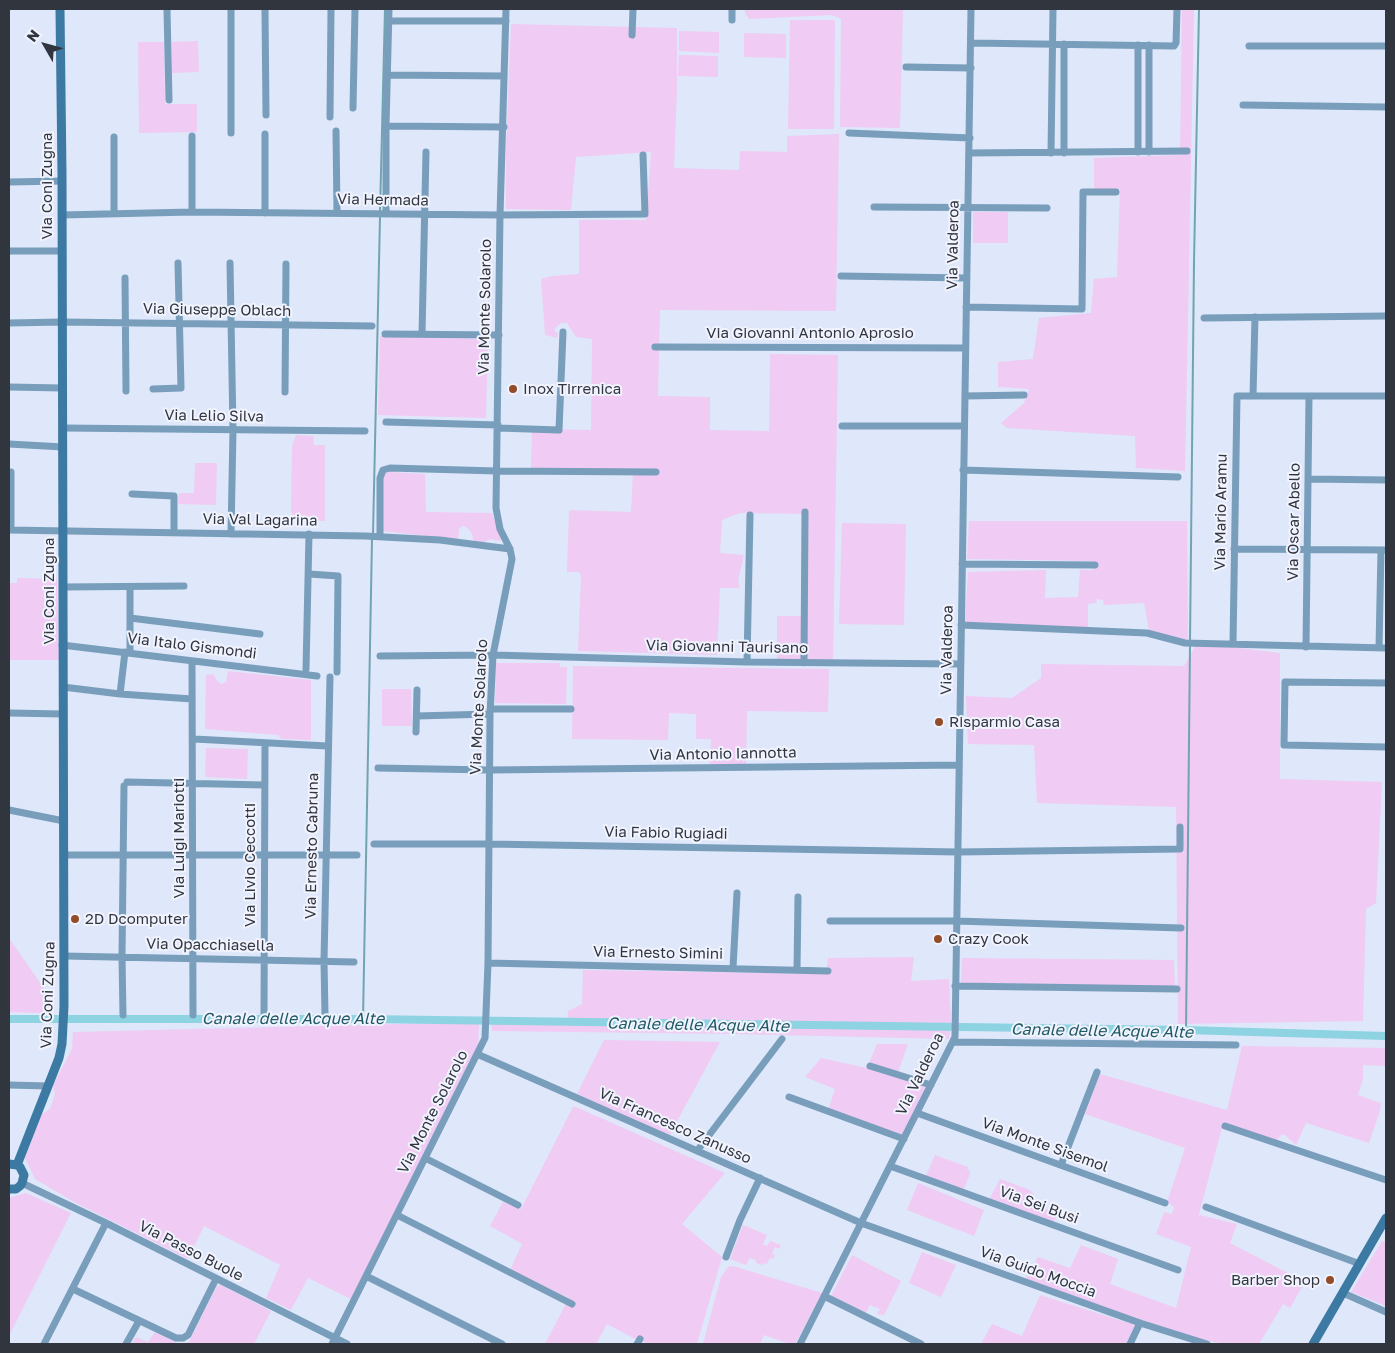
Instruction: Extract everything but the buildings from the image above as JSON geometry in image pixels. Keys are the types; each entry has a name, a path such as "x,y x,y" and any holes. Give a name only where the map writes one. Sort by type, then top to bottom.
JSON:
{"street":[{"name":"Via Coni Zugna","path":"13,1164 23,1146 59,1058 64,1006 60,9"},
{"path":"167,9 169,100"},
{"path":"231,9 231,133"},
{"path":"265,9 266,115"},
{"path":"330,117 331,9"},
{"path":"353,108 355,9"},
{"path":"385,214 389,9"},
{"name":"Via Monte Solarolo","path":"334,1341 485,1038 488,963 490,711 493,656 512,559 510,548 500,529 496,508 500,215 506,9"},
{"path":"632,35 633,9"},
{"path":"732,9 732,20"},
{"name":"Via Valderoa","path":"800,1344 954,1040 972,9"},
{"path":"1050,153 1053,9"},
{"path":"971,43 1174,46 1176,45 1177,9"},
{"path":"389,21 506,21"},
{"path":"1064,44 1064,153"},
{"path":"1138,45 1138,152"},
{"path":"1149,45 1149,152"},
{"path":"1249,46 1386,46"},
{"path":"906,67 971,68"},
{"path":"387,75 504,76"},
{"path":"1243,105 1386,107"},
{"path":"386,126 504,128"},
{"path":"336,131 337,213"},
{"path":"849,133 970,138"},
{"path":"265,134 265,212"},
{"path":"192,136 192,212"},
{"path":"114,137 114,214"},
{"path":"969,153 1187,151"},
{"path":"422,334 426,152"},
{"name":"Via Hermada","path":"62,215 192,212 500,215 645,214 643,155"},
{"path":"9,182 62,180"},
{"path":"966,307 1082,309 1083,192 1116,192"},
{"path":"874,207 1047,208"},
{"path":"9,251 61,251"},
{"path":"153,389 181,388 178,263"},
{"path":"230,263 234,430 232,534"},
{"path":"285,392 286,264"},
{"path":"841,276 966,278"},
{"path":"125,278 126,392"},
{"path":"1204,318 1386,316"},
{"path":"1255,317 1253,396 1386,396"},
{"name":"Via Giuseppe Oblach","path":"9,323 372,326"},
{"path":"386,422 559,430 563,332"},
{"path":"385,334 499,335"},
{"name":"Via Giovanni Antonio Aprosio","path":"655,347 965,348"},
{"path":"9,387 62,388"},
{"path":"965,396 1024,395"},
{"name":"Via Mario Aramu","path":"1233,644 1237,396 1253,396"},
{"name":"Via Oscar Abello","path":"1306,647 1309,397"},
{"path":"842,426 964,426"},
{"name":"Via Lelio Silva","path":"63,428 365,431"},
{"path":"9,444 63,447"},
{"path":"380,536 380,478 383,470 390,468 656,472"},
{"path":"963,470 1178,477"},
{"path":"10,530 11,472"},
{"path":"1308,479 1386,480"},
{"path":"132,494 174,496 174,533"},
{"path":"804,663 805,512"},
{"path":"747,662 750,515"},
{"name":"Via Val Lagarina","path":"10,530 380,536 440,540 510,548"},
{"path":"306,668 309,534"},
{"path":"961,625 1147,634 1185,643 1200,644 1383,648 1384,550 1234,549"},
{"path":"962,564 1096,565"},
{"path":"309,574 338,576 337,672"},
{"path":"63,587 184,586"},
{"path":"120,694 130,618 130,587"},
{"path":"130,618 260,634"},
{"name":"Via Italo Gismondi","path":"62,645 127,650 192,661 272,669 318,676"},
{"name":"Via Giovanni Taurisano","path":"380,656 493,656 804,663 960,664"},
{"name":"Via Luigi Mariotti","path":"192,661 194,739 192,783 193,1015"},
{"name":"Via Ernesto Cabruna","path":"325,1015 327,746 330,676"},
{"path":"1386,683 1285,682 1284,745 1386,748"},
{"path":"63,687 120,694 192,699"},
{"path":"416,732 417,690"},
{"path":"416,716 490,711 571,710"},
{"path":"9,713 63,714"},
{"path":"194,739 327,746"},
{"name":"Via Livio Ceccotti","path":"264,1017 265,743"},
{"name":"Via Antonio Iannotta","path":"378,768 489,770 958,765"},
{"path":"124,1015 122,957 126,784 264,785"},
{"path":"9,810 64,821"},
{"name":"Via Fabio Rugiadi","path":"374,844 488,844 958,852 1180,849 1180,827"},
{"path":"64,855 357,855"},
{"path":"733,968 737,893"},
{"path":"797,970 798,896"},
{"path":"830,921 956,921 1181,928"},
{"name":"Via Opacchiasella","path":"64,956 354,962"},
{"name":"Via Ernesto Simini","path":"488,963 828,970"},
{"path":"955,986 1177,988"},
{"path":"698,1150 782,1039"},
{"path":"954,1040 1236,1045"},
{"name":"Via Francesco Zanusso","path":"477,1054 862,1223"},
{"path":"870,1066 931,1085"},
{"path":"1061,1165 1097,1072"},
{"path":"9,1085 48,1086"},
{"path":"789,1097 904,1139"},
{"name":"Via Monte Sisemol","path":"917,1113 1165,1203"},
{"path":"1224,1126 1386,1180"},
{"path":"425,1158 518,1205"},
{"path":"9,1189 16,1189 22,1183 24,1175 23,1171 13,1164"},
{"name":"Via Sei Busi","path":"890,1166 1178,1270"},
{"path":"726,1257 740,1220 760,1178"},
{"name":"Via Passo Buole","path":"22,1183 106,1223 334,1341 347,1344"},
{"path":"1206,1207 1360,1264"},
{"path":"397,1215 572,1304"},
{"path":"1316,1343 1386,1218"},
{"path":"44,1344 106,1223"},
{"name":"Via Guido Moccia","path":"862,1223 1140,1323 1207,1344"},
{"path":"366,1276 502,1344"},
{"path":"73,1289 176,1338 183,1338 188,1335 216,1279"},
{"path":"1343,1293 1386,1312"},
{"path":"824,1296 921,1344"},
{"path":"126,1344 140,1321"},
{"path":"1130,1344 1140,1323"}],"shaded area":[{"path":"745,9 903,9 900,128 840,127 841,19 832,15 749,19"},
{"path":"1182,9 1194,9 1185,471 1136,468 1135,436 1007,428 1001,423 1024,403 1029,389 998,387 998,362 1033,359 1039,318 1091,313 1094,279 1117,277 1120,189 1094,189 1094,158 1180,155"},
{"path":"790,20 835,20 834,129 788,129"},
{"path":"511,24 677,28 674,168 739,170 740,151 787,152 787,136 839,134 836,311 660,310 658,396 710,397 710,430 769,431 770,354 838,355 833,660 806,660 808,514 740,513 722,520 720,553 744,555 738,581 740,588 720,588 717,655 578,651 581,576 579,572 567,572 569,510 631,512 633,472 531,468 532,429 591,430 592,339 576,337 567,323 561,323 556,327 554,331 558,333 557,338 545,335 541,279 552,276 579,274 579,220 646,220 651,152 576,157 571,210 506,209 506,147"},
{"path":"679,31 719,32 719,53 679,51"},
{"path":"744,33 786,34 786,58 744,57"},
{"path":"198,41 199,72 172,73 172,42"},
{"path":"138,42 164,42 165,104 197,104 197,132 139,133"},
{"path":"679,55 718,56 718,77 678,76"},
{"path":"973,212 1008,212 1008,243 973,243"},
{"path":"380,336 488,339 486,418 378,415"},
{"path":"296,435 313,436 314,445 325,445 325,521 294,520 291,510 292,446"},
{"path":"195,463 217,463 216,505 178,504 179,493 194,493"},
{"path":"383,473 425,474 426,512 492,513 501,537 500,541 490,539 483,543 474,541 471,532 462,526 459,529 458,540 383,531"},
{"path":"969,521 1187,521 1188,640 1149,631 1144,603 1104,605 1103,600 1097,599 1096,603 1088,604 1088,629 965,624 968,572 1046,570 1045,598 1078,597 1080,570 1093,570 1092,561 967,559"},
{"path":"842,523 906,524 904,625 839,624"},
{"path":"17,578 57,579 59,660 9,660 9,583 17,583"},
{"path":"777,616 802,616 801,661 777,661"},
{"path":"1197,643 1280,653 1280,779 1382,782 1376,903 1366,909 1363,1021 1178,1024 1176,807 1037,803 1034,745 968,744 966,696 1012,698 1041,678 1041,664 1184,666"},
{"path":"496,663 560,663 560,667 567,667 566,704 495,703"},
{"path":"573,666 829,669 828,712 747,711 746,765 710,765 711,739 696,739 696,714 669,713 668,740 572,739"},
{"path":"228,671 311,680 311,740 281,739 278,735 205,729 206,675 213,674 218,682 222,684 226,682"},
{"path":"382,689 411,689 412,726 382,726"},
{"path":"206,748 248,749 247,779 205,777"},
{"path":"9,938 52,1000 41,1013 9,1012"},
{"path":"914,957 911,981 949,979 951,1024 949,1039 492,1031 491,1023 567,1024 568,1011 582,1004 583,970 826,974 828,958"},
{"path":"962,958 1174,960 1175,988 961,984"},
{"path":"479,1022 478,1048 351,1299 308,1278 291,1310 266,1298 280,1265 204,1226 188,1259 74,1202 35,1179 25,1158 42,1114 50,1109 55,1094 53,1085 72,1049 73,1032"},
{"path":"604,1040 720,1042 669,1136 577,1094"},
{"path":"877,1044 908,1044 898,1072 930,1082 903,1138 828,1110 835,1089 805,1077 821,1058 867,1068"},
{"path":"1242,1046 1386,1048 1386,1066 1363,1065 1363,1079 1358,1095 1381,1103 1369,1143 1306,1123 1296,1145 1282,1134 1276,1141 1223,1124 1198,1218 1200,1215 1237,1224 1230,1243 1305,1282 1290,1308 1283,1304 1259,1344 1226,1344 1199,1339 1025,1280 1038,1257 1070,1268 1081,1245 1118,1259 1110,1284 1176,1308 1191,1247 1156,1234 1164,1212 1172,1214 1174,1207 1167,1202 1185,1148 1085,1114 1100,1074 1227,1110"},
{"path":"573,1107 725,1173 682,1224 722,1257 697,1344 646,1344 640,1337 637,1340 607,1324 596,1344 545,1344 569,1298 510,1270 522,1244 490,1226 503,1202 521,1209"},
{"path":"935,1155 968,1167 967,1169 970,1171 970,1174 963,1191 925,1178"},
{"path":"1000,1179 1030,1190 1034,1194 1030,1204 1039,1208 1049,1209 1054,1205 1061,1207 1052,1226 989,1200"},
{"path":"918,1183 984,1210 974,1236 907,1210"},
{"path":"26,1193 71,1213 9,1336 9,1198"},
{"path":"743,1225 767,1235 763,1244 767,1246 770,1241 781,1245 779,1249 775,1247 772,1254 775,1255 773,1259 770,1258 767,1264 756,1263 756,1260 750,1258 746,1265 730,1259"},
{"path":"1382,1241 1386,1242 1386,1306 1351,1292"},
{"path":"922,1252 956,1265 941,1297 909,1283"},
{"path":"852,1255 901,1281 884,1315 877,1314 880,1309 870,1305 865,1314 831,1296"},
{"path":"733,1266 822,1293 795,1344 764,1335 760,1344 703,1344 721,1277 728,1267"},
{"path":"221,1285 271,1311 254,1344 179,1344 189,1342 217,1286"},
{"path":"1040,1295 1135,1325 1126,1344 981,1344 992,1324 1022,1336"},
{"path":"155,1332 179,1344 132,1344 136,1337 148,1342"}],"waterway":[{"path":"380,212 385,9"},
{"path":"1190,641 1199,9"},
{"path":"373,534 380,217"},
{"path":"363,1019 372,539"},
{"path":"1186,1030 1190,645"},
{"name":"Canale delle Acque Alte","path":"9,1019 363,1019 1186,1030 1386,1036"}],"place":[{"name":"Inox Tirrenica","path":"513,389"},
{"name":"Risparmio Casa","path":"939,722"},
{"name":"2D Dcomputer","path":"75,919"},
{"name":"Crazy Cook","path":"938,939"},
{"name":"Barber Shop","path":"1330,1280"}]}
